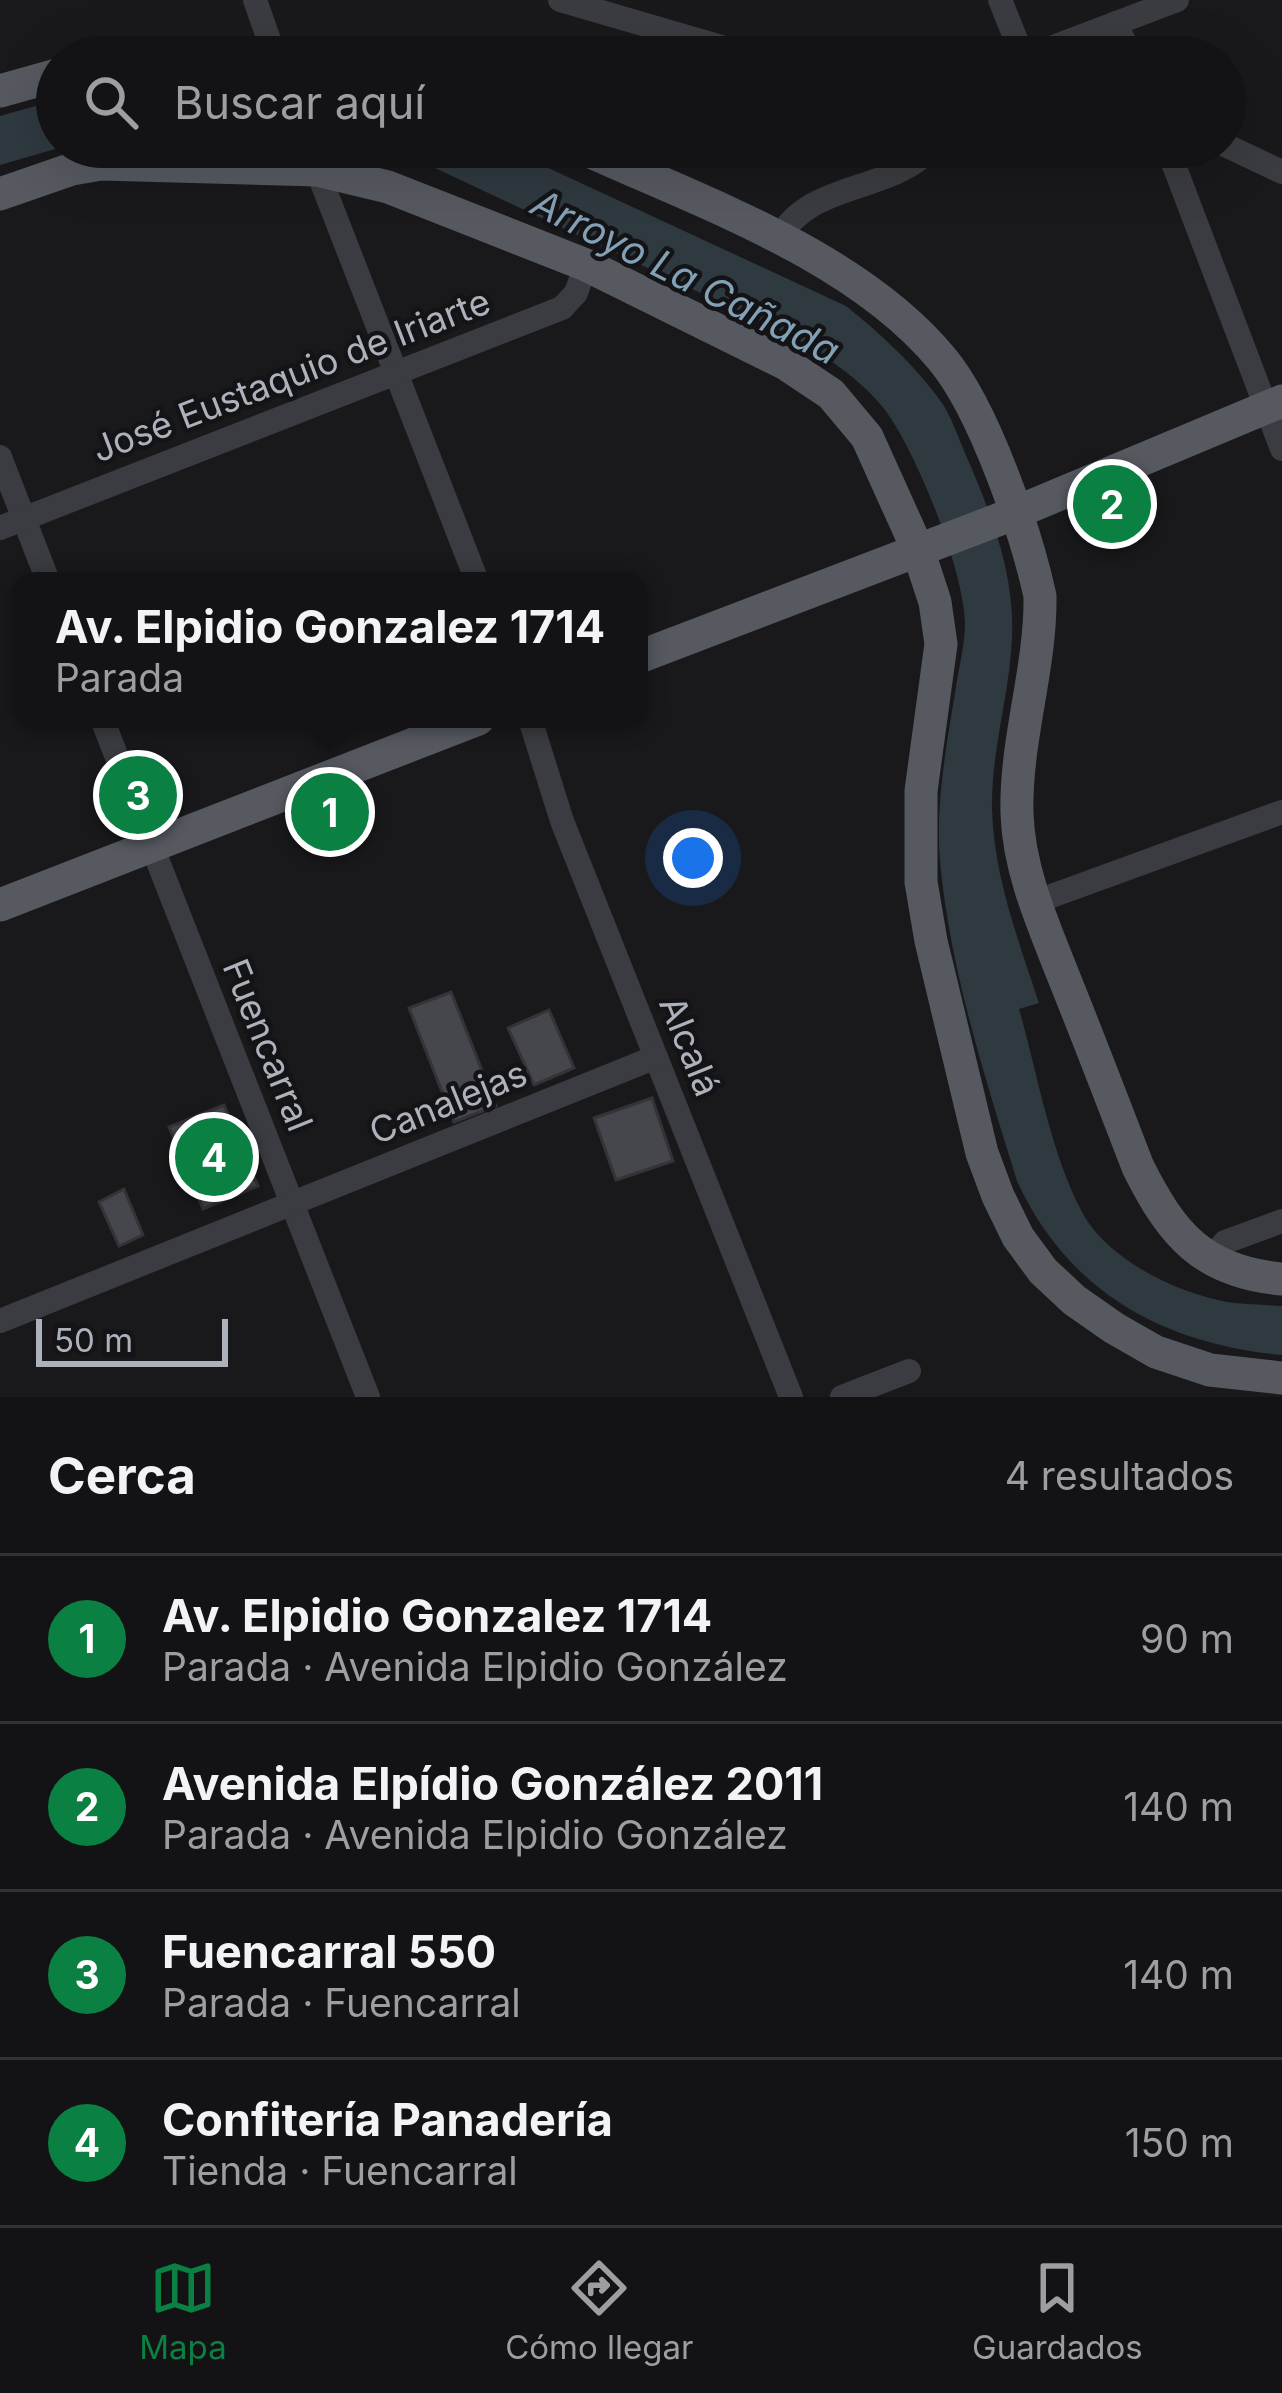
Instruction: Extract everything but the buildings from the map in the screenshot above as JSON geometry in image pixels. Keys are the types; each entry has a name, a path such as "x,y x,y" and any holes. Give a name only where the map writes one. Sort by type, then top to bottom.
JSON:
{"main road":[{"path":"0,91 36,81"},
{"path":"0,194 78,168"},
{"path":"245,168 317,170 388,187 586,265 786,364 831,394 867,437 927,547 941,644 920,791 921,882 982,1153 998,1196 1042,1271 1114,1328 1156,1352 1210,1370 1282,1378"},
{"path":"625,168 779,239 880,299 944,360 980,420 1006,516 1040,596 1019,753 1017,811 1020,850 1035,902 1138,1167 1172,1225 1210,1259 1255,1276 1282,1279"},
{"path":"648,654 1006,516 1274,405"},
{"path":"0,905 455,728"}],"street":[{"path":"255,0 268,36"},
{"path":"560,0 684,36"},
{"path":"1000,0 1016,36"},
{"path":"1081,36 1177,0"},
{"path":"1116,23 1121,36"},
{"path":"1246,155 1282,172"},
{"path":"779,239 790,218 809,206 908,168"},
{"path":"1177,168 1274,405 1282,449"},
{"path":"317,170 473,572"},
{"name":"José Eustaquio de Iriarte","path":"12,523 562,308 576,293 586,265"},
{"path":"0,458 12,523 42,572"},
{"name":"Fuencarral","path":"105,728 368,1397"},
{"name":"Alcalá","path":"533,728 562,821 791,1397"},
{"path":"1035,902 1282,812"},
{"name":"Canalejas","path":"0,1321 656,1057"},
{"path":"1210,1259 1225,1242 1282,1220"},
{"path":"842,1397 909,1371"}],"water":[{"path":"36,106 36,155 0,165 0,116"},
{"name":"Arroyo La Cañada","path":"435,168 548,168 846,306 897,351 942,403 983,497 1009,589 1012,637 994,765 994,834 1008,908 1039,1003 1019,1009 1061,1164 1093,1228 1141,1269 1218,1300 1282,1306 1282,1355 1198,1339 1124,1306 1063,1253 1017,1181 960,983 940,861 940,796 965,623 957,574 937,513 885,410 854,378 792,336"}],"place":[{"name":"Avenida Elpídio González 2011","path":"1112,504"},
{"name":"Fuencarral 550","path":"138,795"},
{"name":"Av. Elpidio Gonzalez 1714","path":"330,812"},
{"name":"Confitería Panadería","path":"214,1157"}]}
